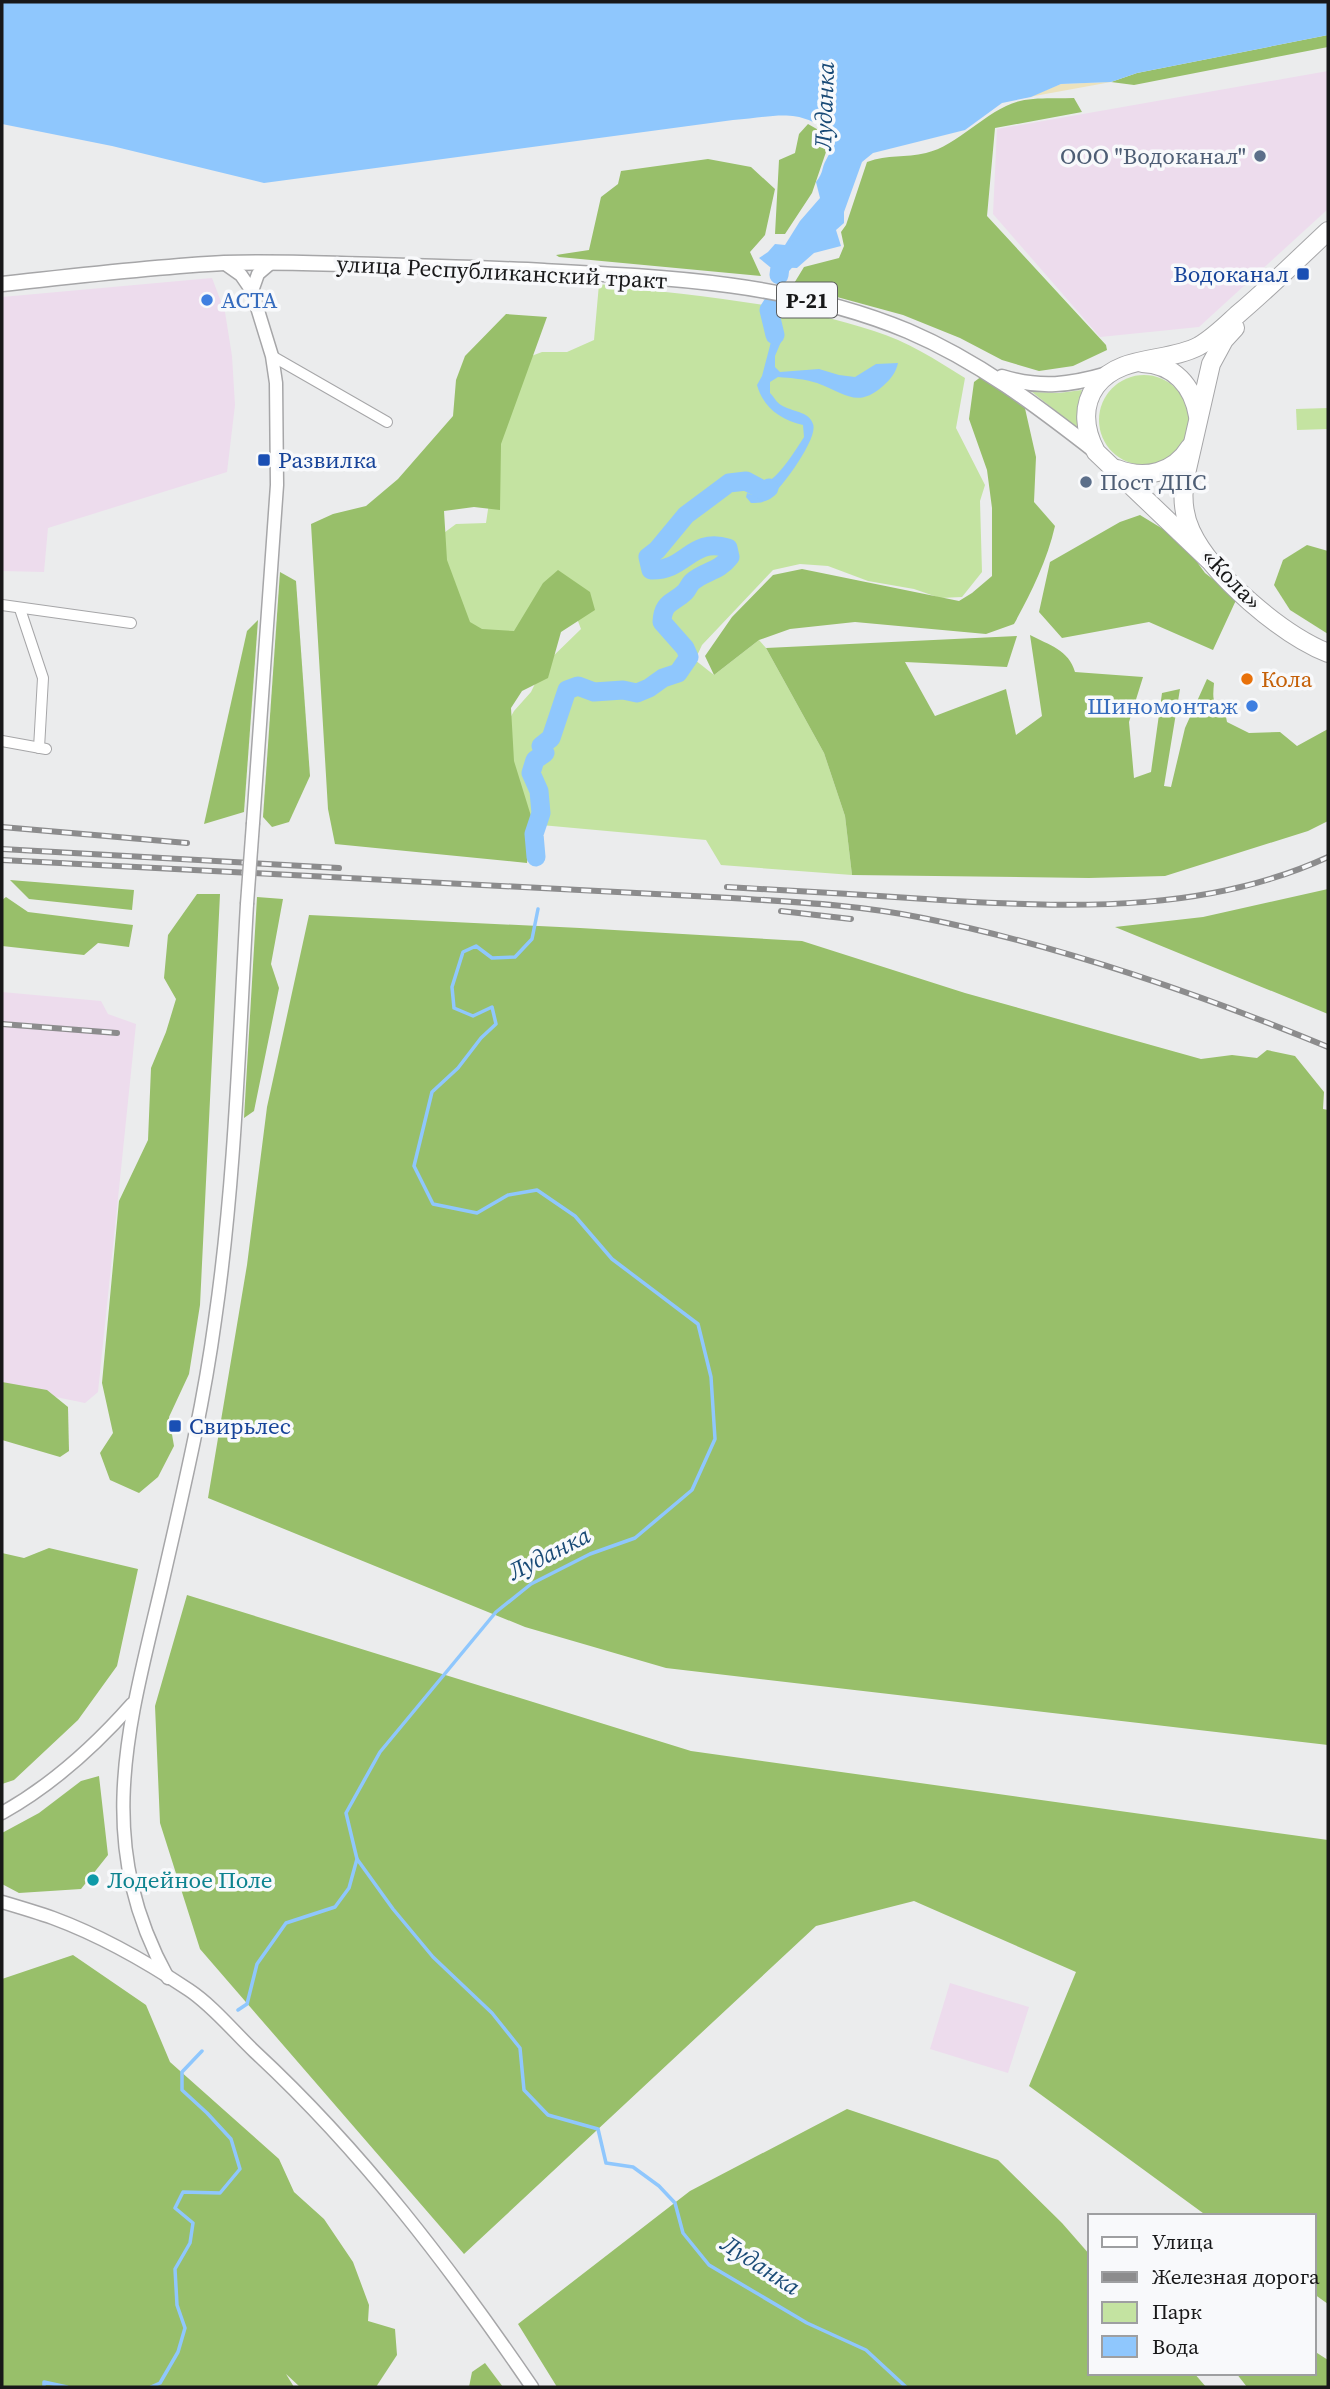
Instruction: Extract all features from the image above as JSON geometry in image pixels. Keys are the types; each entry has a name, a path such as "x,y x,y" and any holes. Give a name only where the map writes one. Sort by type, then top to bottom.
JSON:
{"highway":[{"name":"Р-21","path":"1108,374 1121,367 1176,354 1200,345 1266,290 1328,231"},
{"name":"Р-21","path":"1193,442 1211,364 1224,340 1266,290"},
{"path":"1135,363 1160,366 1182,380 1196,403 1198,416"},
{"path":"1096,452 1089,439 1086,410 1090,396 1108,374"},
{"path":"1114,468 1128,474 1159,472 1173,466 1185,455 1193,442"},
{"name":"«Кола»","path":"1193,442 1183,491 1184,507 1190,530 1209,561 1277,624 1328,653"},
{"name":"Р-21","path":"1096,452 1209,561"}],"main road":[{"name":"улица Республиканский тракт","path":"2,284 153,268 272,262 625,275 750,289 831,306 888,324 931,342 988,372"},
{"name":"Р-21","path":"988,372 1019,382 1045,385 1074,384 1108,374"},
{"name":"Р-21","path":"988,372 1031,401 1096,452"}],"street":[{"path":"251,291 258,274 272,262"},
{"path":"168,1978 155,1955 137,1906 127,1863 122,1814 125,1757 133,1703 194,1441 215,1321 231,1175 277,485 276,383 272,356 251,291 242,275 224,263"},
{"path":"272,356 387,422"},
{"path":"2,604 20,609 131,623"},
{"path":"2,741 42,748 43,678 20,609"},
{"path":"2,1813 80,1758 133,1703"},
{"path":"2,1902 54,1918 117,1948 191,1992 279,2074 398,2203 476,2306 532,2387"}],"shaded area":[{"path":"1328,71 1328,209 1199,327 1100,337 993,214 997,129"},
{"path":"212,278 225,312 232,356 235,405 227,472 48,528 44,572 2,571 2,297"},
{"path":"2,992 101,1001 108,1014 136,1024 98,1392 85,1403 2,1386"},
{"path":"950,1983 1029,2007 1008,2073 930,2049"}],"green space":[{"path":"1328,35 1328,47 1134,85 1111,82 1137,73"},
{"path":"1074,98 1082,112 995,128 987,216 1106,345 1107,350 1073,366 1039,371 1002,360 960,338 903,315 793,285 804,267 839,258 844,246 841,232 846,225 867,162 938,149 996,112 1020,101"},
{"path":"808,124 822,132 826,152 812,193 785,234 775,234 779,160 795,153 799,134"},
{"path":"708,159 751,167 775,189 765,235 750,252 761,276 556,255 589,250 601,197 618,184 621,171"},
{"path":"599,284 738,301 841,321 898,340 965,378 956,428 985,485 980,501 982,572 962,597 940,598 914,589 868,581 828,566 800,564 773,570 702,645 695,660 714,675 759,640 766,648 824,753 845,816 852,875 721,865 706,840 507,822 500,736 514,711 531,692 544,665 581,629 570,600 510,648 481,659 433,541 456,524 486,523 493,476 518,361 542,352 567,352 594,340"},
{"path":"506,314 547,317 501,444 500,510 474,507 444,511 447,560 470,622 482,629 514,631 543,583 558,570 590,592 595,610 561,632 548,678 522,691 511,708 514,761 531,816 527,863 335,844 328,809 311,524 333,514 366,506 398,479 453,416 456,380 465,356"},
{"path":"1144,375 1161,379 1176,388 1185,403 1189,420 1185,437 1176,452 1161,461 1144,465 1127,461 1112,452 1103,437 1099,420 1103,403 1112,388 1127,379"},
{"path":"982,376 1024,404 1036,457 1034,502 1055,526 1038,576 1014,624 986,634 855,622 790,629 759,640 714,675 705,656 732,617 773,575 802,569 959,601 992,576 992,508 987,470 969,419 974,382"},
{"path":"1082,390 1077,408 1077,428 1032,392 1059,393"},
{"path":"1328,408 1328,429 1297,430 1296,409"},
{"path":"1140,515 1181,540 1205,573 1237,598 1213,650 1149,622 1062,638 1039,612 1050,562 1120,522"},
{"path":"1307,545 1328,551 1328,634 1290,610 1274,585 1283,560"},
{"path":"280,572 296,581 310,776 289,822 272,827 263,817"},
{"path":"258,620 244,812 204,824 247,631"},
{"path":"1030,635 1063,653 1075,672 1143,677 1129,722 1134,778 1151,772 1162,693 1180,689 1164,786 1171,787 1185,728 1207,679 1214,683 1214,700 1225,712 1227,722 1249,733 1280,732 1297,746 1328,729 1328,821 1308,831 1165,876 1089,878 852,875 845,816 824,753 766,648 1017,636 1007,667 905,662 935,716 1006,689 1016,735 1042,716"},
{"path":"10,880 134,890 132,910 29,899"},
{"path":"1328,889 1328,1014 1115,927 1203,917"},
{"path":"197,894 220,894 200,1305 189,1374 169,1417 174,1446 158,1477 139,1493 110,1480 100,1453 113,1433 102,1383 119,1201 148,1140 151,1068 176,999 164,978 168,935"},
{"path":"6,897 28,912 133,925 129,947 98,943 84,955 2,946 2,900"},
{"path":"257,897 283,899 271,964 279,988 254,1111 244,1118"},
{"path":"309,915 802,941 965,993 1201,1059 1232,1055 1257,1058 1267,1050 1295,1056 1324,1092 1323,1109 1328,1110 1328,1745 666,1668 525,1627 208,1498 247,1265 267,1107"},
{"path":"2,1382 47,1390 68,1407 69,1451 60,1457 2,1440"},
{"path":"49,1548 138,1569 117,1666 78,1720 14,1780 2,1784 2,1553 24,1558"},
{"path":"187,1595 691,1751 1328,1840 1328,2304 1316,2295 1316,2214 1204,2214 1029,2086 1076,1972 914,1901 816,1926 464,2254 200,1949 160,1823 155,1706"},
{"path":"99,1776 108,1855 81,1889 19,1893 2,1884 2,1833 39,1813 81,1781"},
{"path":"73,1955 146,2005 170,2062 279,2159 294,2192 324,2219 353,2262 369,2305 368,2321 395,2329 397,2355 376,2387 300,2387 286,2374 294,2387 2,2387 2,1979"},
{"path":"847,2109 998,2160 1088,2253 1088,2375 1196,2375 1206,2387 557,2387 518,2324 690,2191"},
{"path":"1316,2352 1328,2360 1328,2387 1247,2387 1238,2375 1316,2375"},
{"path":"485,2363 503,2387 469,2387 472,2372"}],"sand":[{"path":"1111,82 1029,97 1061,84"}],"water":[{"path":"2,2 1328,2 1328,35 1137,73 1111,82 1061,84 1031,97 1002,103 965,130 873,153 862,162 844,212 844,223 836,230 841,246 814,253 797,268 770,267 759,258 775,244 785,245 800,221 820,198 816,182 836,138 811,121 788,116 733,120 264,183 112,146 2,124"},
{"path":"769,310 775,315 783,337 775,356 775,367 780,372 819,369 855,377 876,364 898,363 893,375 883,386 866,397 851,397 803,380 778,377 770,382 770,393 777,401 808,417 813,424 813,431 797,464 780,487 767,500 751,503 746,497 747,493 753,495 757,491 746,481 765,482 772,478 788,462 804,437 803,425 787,420 768,406 757,385 772,338 765,314"}],"waterway":[{"name":"Луданка","path":"779,275 780,267 797,248"},
{"name":"Луданка","path":"775,301 769,310 775,335"},
{"name":"Луданка","path":"536,857 534,834 541,813 539,791 531,773 535,760 545,753 541,746 551,738 567,690 578,686 594,692 623,690 637,693 678,673 689,657 685,648 662,622 664,610 685,592 692,582 721,566 730,557 728,548 705,547 673,565 651,570 648,557 686,515 729,483 746,481 765,491 769,488"},
{"name":"Луданка","path":"538,909 532,939 515,957 492,958 476,946 463,952 452,987 454,1008 473,1016 492,1007 496,1024 481,1038 458,1068 432,1092 414,1166 433,1204 477,1213 508,1195 537,1190 575,1216 612,1259 698,1324 711,1377 715,1439 692,1490 635,1538 590,1554 531,1584 496,1612 380,1752 346,1813 357,1859 393,1909 433,1957 492,2013 520,2048 524,2090 548,2115 598,2129 606,2163 633,2167 659,2186 675,2203 683,2233 709,2265 807,2323 866,2350 906,2387"},
{"path":"238,2010 247,2004 257,1964 286,1923 335,1907 349,1888 357,1859"},
{"path":"151,2387 160,2383 178,2352 185,2328 177,2305 175,2269 190,2243 193,2223 175,2208 183,2192 220,2193 240,2169 231,2139 182,2090 182,2072 202,2051"},
{"path":"44,2387 44,2382 67,2387"}],"railway":[{"path":"2,827 187,843"},
{"path":"2,849 339,868"},
{"path":"727,887 1051,905 1145,902 1238,888 1284,875 1328,857"},
{"path":"2,860 732,898 875,910 975,929 1078,957 1179,990 1328,1047"},
{"path":"781,911 851,919"},
{"path":"2,1024 117,1033"}],"place":[{"name":"ООО \"Водоканал\"","path":"1260,156"},
{"name":"Водоканал","path":"1303,274"},
{"name":"АСТА","path":"207,300"},
{"name":"Развилка","path":"264,460"},
{"name":"Пост ДПС","path":"1086,482"},
{"name":"Кола","path":"1247,679"},
{"name":"Шиномонтаж","path":"1252,706"},
{"name":"Свирьлес","path":"175,1426"},
{"name":"Лодейное Поле","path":"93,1880"}]}
